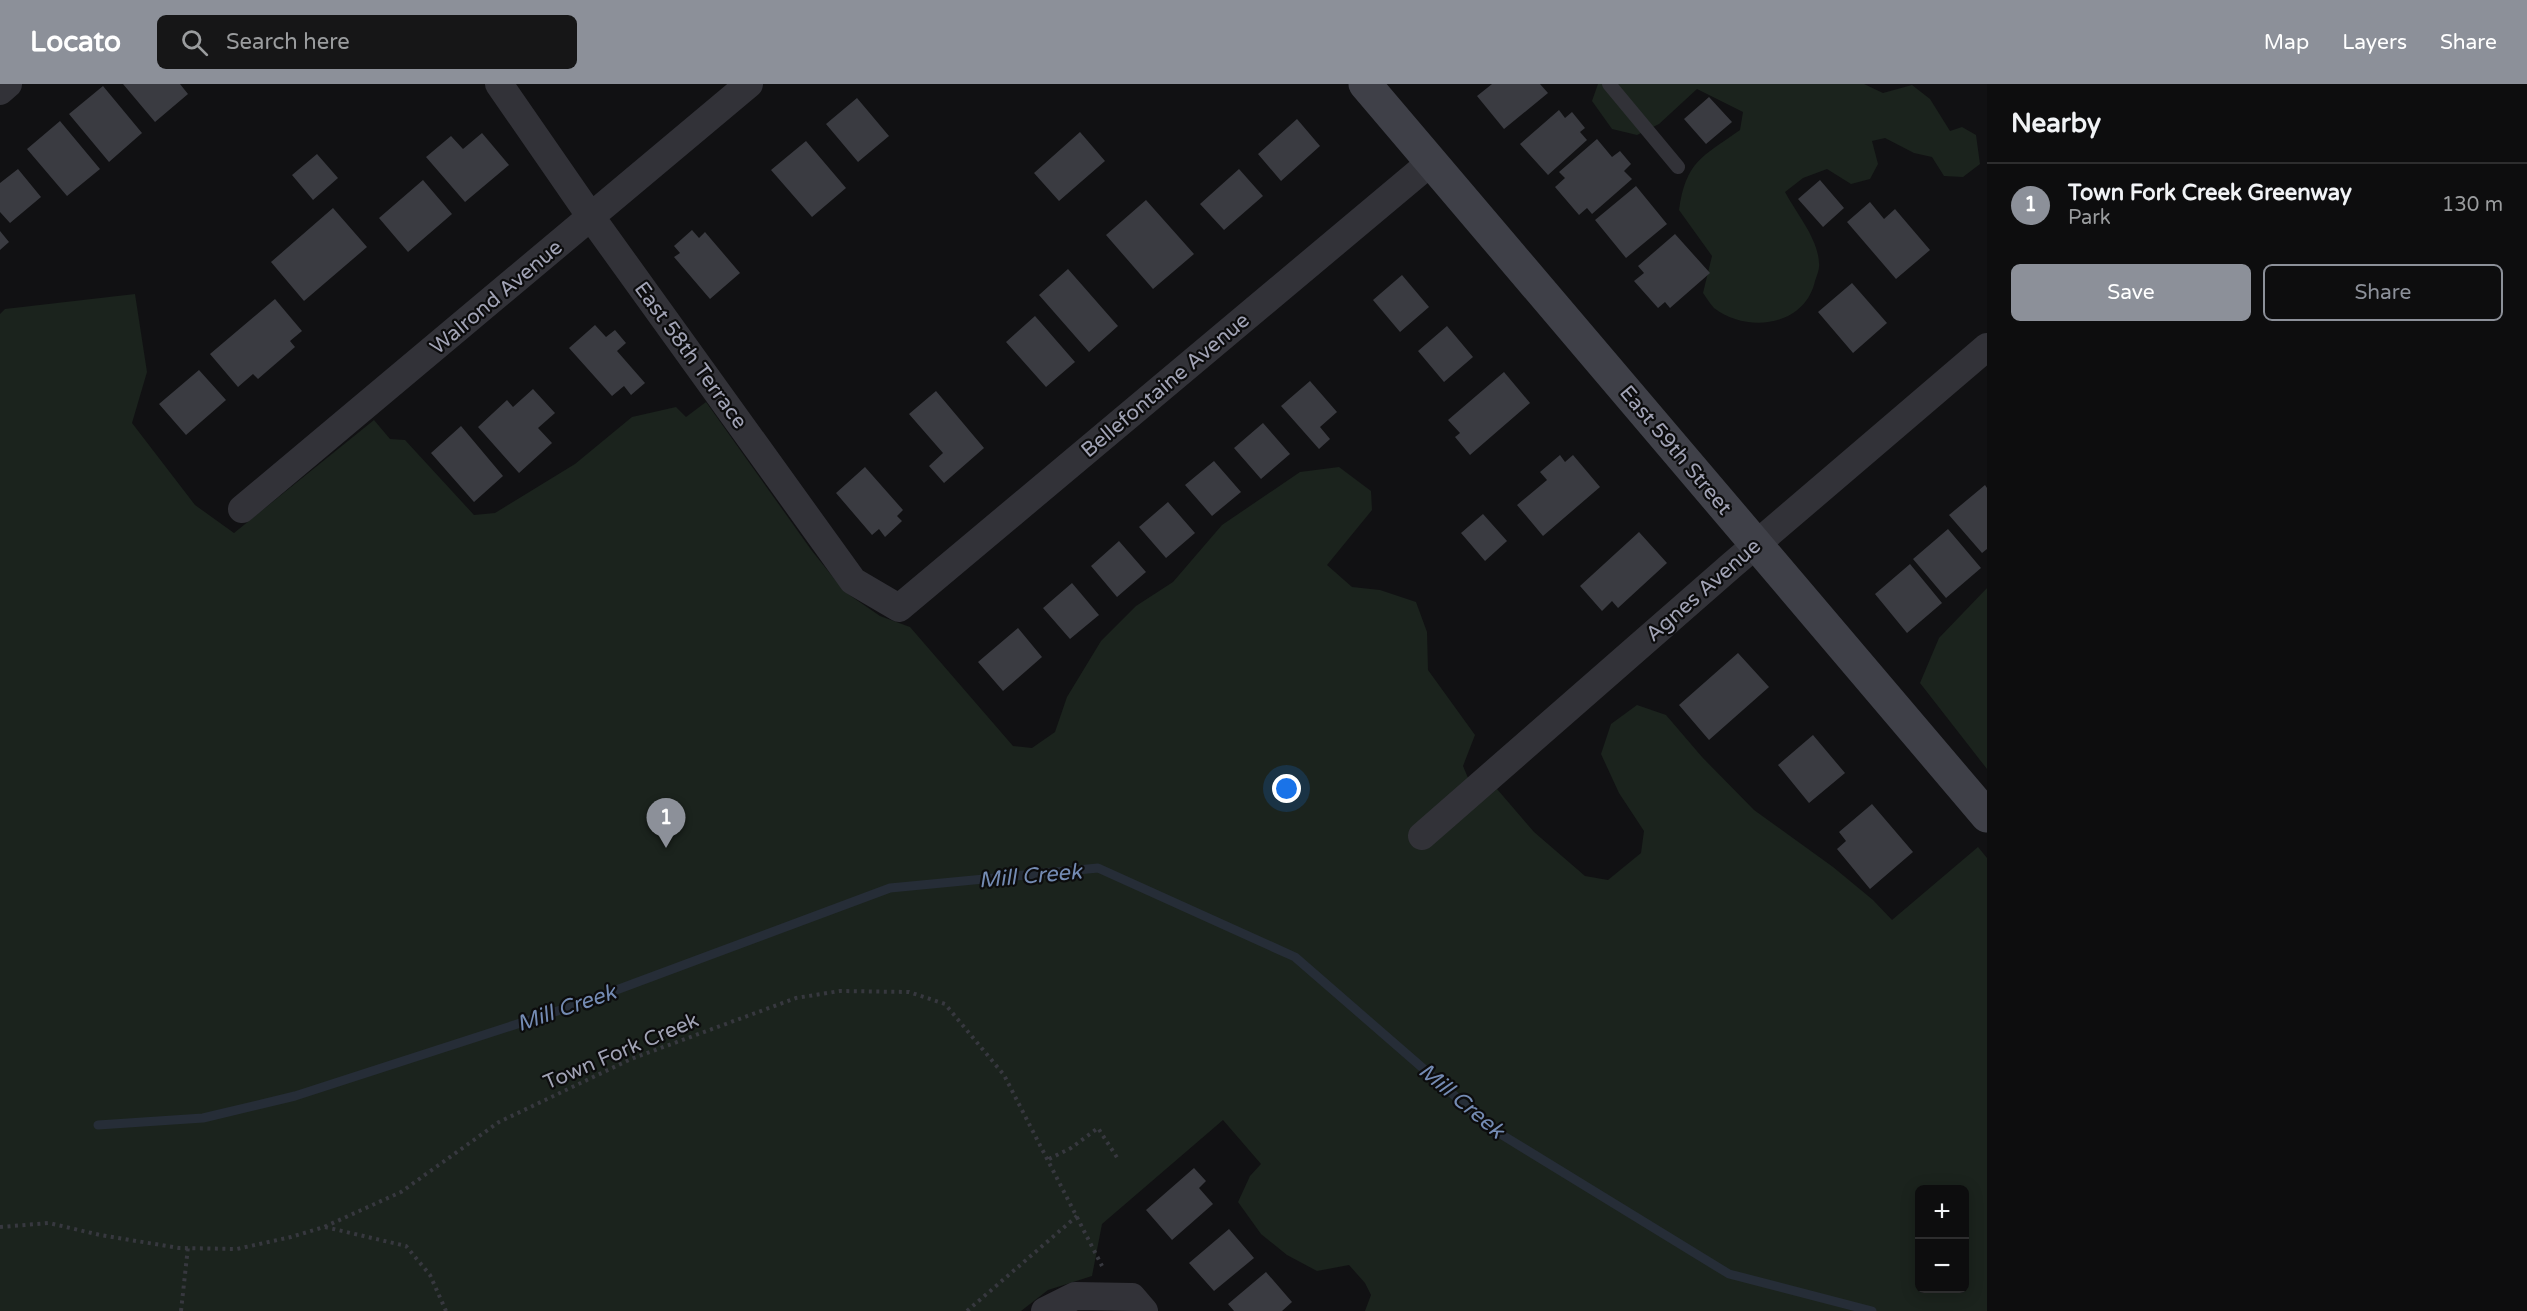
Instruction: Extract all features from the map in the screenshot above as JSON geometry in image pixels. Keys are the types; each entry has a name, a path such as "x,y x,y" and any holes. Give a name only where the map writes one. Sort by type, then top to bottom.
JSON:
{"street":[{"path":"0,91 8,84"},
{"name":"East 58th Terrace","path":"499,84 591,217 853,581 899,608"},
{"name":"Walrond Avenue","path":"242,509 749,84"},
{"name":"East 59th Street","path":"1365,84 1987,816"},
{"name":"Bellefontaine Avenue","path":"899,608 1431,162"},
{"name":"Agnes Avenue","path":"1422,836 1756,544 1987,347"},
{"path":"1045,1311 1074,1296 1132,1297 1144,1311"}],"lane":[{"path":"1609,84 1678,167"}],"path":[{"name":"Town Fork Creek","path":"0,1227 49,1223 100,1235 188,1247 237,1249 324,1227 401,1192 499,1122 622,1063 796,998 840,991 909,992 945,1004 1004,1075 1117,1297"},
{"path":"1048,1159 1071,1148 1098,1128 1118,1159"},
{"path":"967,1311 1077,1216"},
{"path":"324,1227 406,1246 430,1275 446,1311"},
{"path":"181,1311 188,1247"}],"shaded area":[{"path":"1598,84 1864,84 1883,93 1912,85 1930,99 1950,131 1962,127 1976,135 1980,164 1963,177 1944,176 1932,157 1914,153 1885,138 1872,141 1878,164 1870,179 1851,184 1827,169 1803,178 1785,192 1811,235 1818,254 1819,269 1809,296 1800,308 1788,316 1758,323 1743,321 1714,308 1703,293 1712,256 1679,210 1691,170 1706,154 1740,130 1743,112 1697,89 1659,124 1637,135 1612,129 1592,101"},
{"path":"135,294 147,372 132,423 195,505 234,533 374,420 390,439 405,440 474,515 495,513 575,464 632,417 676,407 686,417 706,402 812,551 845,592 880,616 910,627 1013,746 1032,748 1055,732 1067,697 1101,641 1136,606 1173,582 1222,525 1300,472 1339,467 1371,491 1372,510 1327,565 1352,587 1380,590 1416,602 1427,632 1428,670 1475,735 1463,766 1479,804 1497,789 1534,832 1585,876 1608,880 1641,853 1644,831 1619,793 1601,754 1611,724 1637,705 1666,715 1702,757 1754,810 1833,867 1873,900 1892,920 1978,847 1987,858 1987,1311 1365,1311 1371,1295 1365,1283 1349,1265 1317,1271 1287,1255 1261,1234 1238,1202 1250,1176 1261,1164 1223,1120 1102,1224 1092,1276 1048,1290 1021,1311 0,1311 0,314 5,309"},
{"path":"1987,588 1987,769 1920,683 1939,638"}],"building":[{"path":"123,84 180,84 188,94 155,122"},
{"path":"1492,84 1540,84 1548,93 1504,129 1477,96"},
{"path":"103,86 142,133 109,162 69,114"},
{"path":"1709,97 1732,122 1706,144 1684,119"},
{"path":"857,98 889,136 858,162 826,124"},
{"path":"1559,110 1565,118 1572,112 1585,128 1580,132 1587,140 1548,175 1520,144"},
{"path":"1297,119 1320,146 1281,181 1258,154"},
{"path":"60,121 100,169 67,196 27,149"},
{"path":"1080,132 1105,161 1059,201 1034,173"},
{"path":"482,133 509,165 465,202 426,157 451,136 463,149"},
{"path":"1597,139 1612,157 1620,151 1631,164 1624,171 1632,179 1592,214 1587,208 1579,215 1555,187 1565,178 1559,172"},
{"path":"806,141 846,188 812,217 771,170"},
{"path":"317,154 338,178 313,200 292,175"},
{"path":"18,169 41,197 10,223 0,212 0,183"},
{"path":"1239,169 1263,196 1224,230 1200,204"},
{"path":"423,180 452,214 408,252 379,218"},
{"path":"1820,180 1844,208 1823,227 1798,199"},
{"path":"1636,186 1667,224 1626,258 1595,220"},
{"path":"1146,200 1194,254 1153,289 1106,235"},
{"path":"1870,202 1884,219 1895,209 1930,250 1896,279 1847,222"},
{"path":"333,208 367,247 304,301 271,262"},
{"path":"692,230 699,238 705,232 740,273 710,299 674,257 680,253 674,246"},
{"path":"0,231 9,242 0,250"},
{"path":"1675,234 1710,273 1670,308 1665,302 1658,308 1634,281 1644,273 1638,266"},
{"path":"1068,269 1118,326 1089,352 1039,295"},
{"path":"1402,275 1429,307 1400,332 1373,300"},
{"path":"1852,283 1887,323 1853,353 1818,312"},
{"path":"275,299 302,331 290,341 295,347 258,379 253,374 238,387 210,354"},
{"path":"1035,316 1075,362 1046,387 1006,342"},
{"path":"595,325 606,337 615,330 626,343 617,351 645,383 631,395 624,386 612,396 569,348"},
{"path":"1447,326 1473,357 1444,382 1418,351"},
{"path":"199,370 226,400 186,435 159,404"},
{"path":"1504,372 1530,403 1470,455 1455,437 1460,433 1448,420"},
{"path":"1310,381 1337,412 1320,427 1330,439 1319,449 1281,406"},
{"path":"533,389 555,413 538,428 552,443 519,473 478,427 507,400 513,407"},
{"path":"936,391 984,448 944,483 929,466 943,453 909,414"},
{"path":"1263,423 1290,454 1261,479 1234,448"},
{"path":"461,426 503,476 474,502 431,453"},
{"path":"1560,455 1565,462 1573,455 1600,487 1543,536 1517,505 1547,480 1540,472"},
{"path":"1214,461 1241,492 1212,516 1185,485"},
{"path":"865,467 903,510 897,516 902,521 885,537 879,529 872,535 836,493"},
{"path":"1985,485 1987,488 1987,549 1982,553 1949,515"},
{"path":"1168,502 1195,533 1166,558 1139,527"},
{"path":"1483,514 1507,541 1485,561 1461,533"},
{"path":"1948,529 1981,568 1946,598 1913,559"},
{"path":"1639,532 1667,563 1618,608 1612,601 1602,611 1580,586"},
{"path":"1119,541 1146,572 1117,597 1091,566"},
{"path":"1910,564 1942,603 1907,633 1875,594"},
{"path":"1072,583 1099,615 1070,639 1043,608"},
{"path":"1018,628 1042,657 1003,691 978,662"},
{"path":"1738,653 1769,687 1709,740 1679,705"},
{"path":"1813,735 1845,773 1809,803 1778,765"},
{"path":"1872,804 1913,852 1870,889 1837,849 1846,841 1839,832"},
{"path":"1194,1168 1206,1181 1199,1188 1213,1204 1172,1240 1146,1210"},
{"path":"1229,1229 1254,1258 1214,1291 1189,1263"},
{"path":"1266,1272 1292,1302 1282,1311 1234,1311 1228,1304"}],"waterway":[{"name":"Mill Creek","path":"98,1125 203,1118 295,1096 576,1005 890,888 1098,868 1295,957 1494,1130 1729,1274 1872,1311"}],"place":[{"name":"Town Fork Creek Greenway","path":"666,848"}]}
